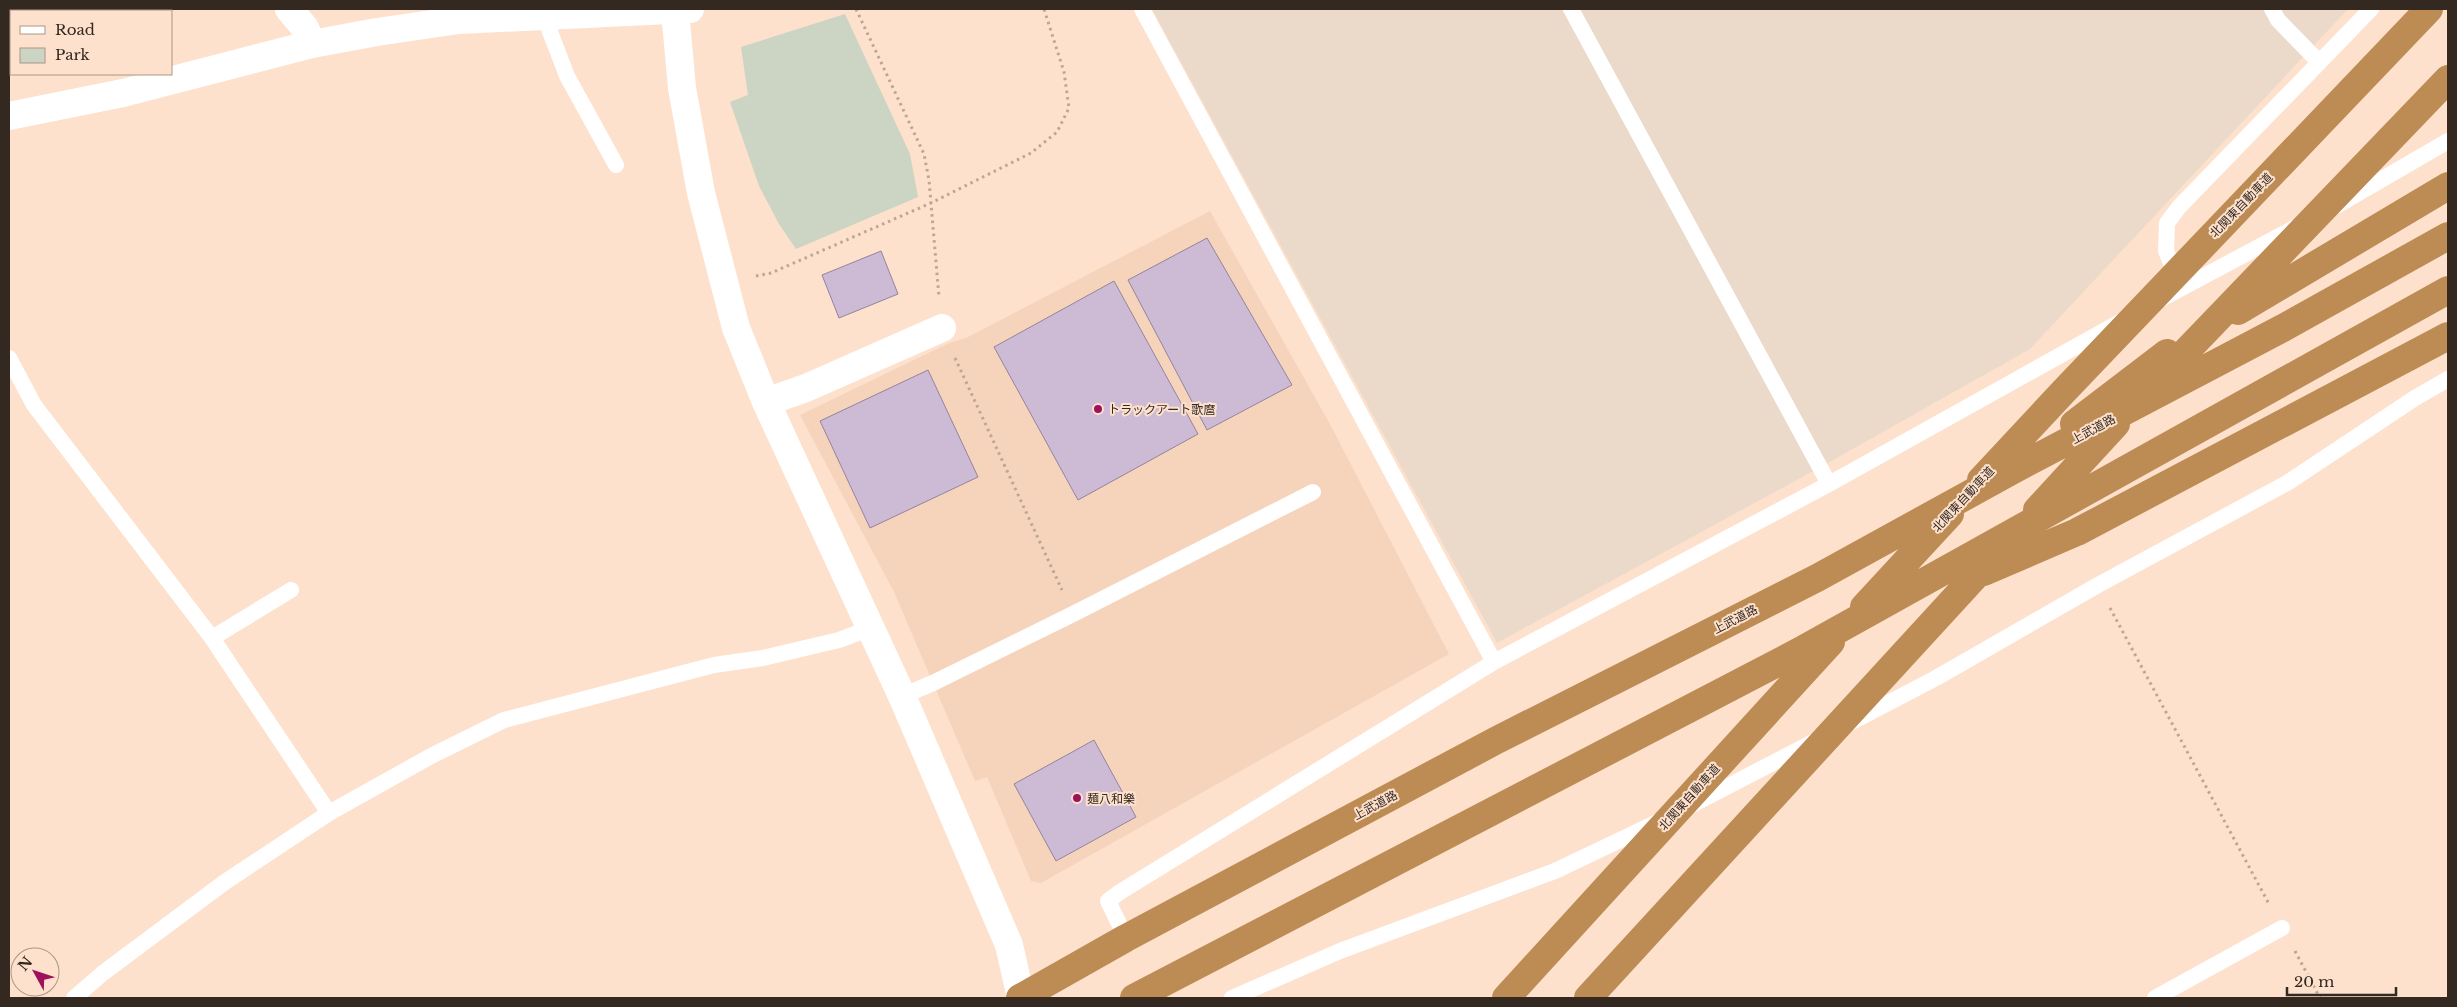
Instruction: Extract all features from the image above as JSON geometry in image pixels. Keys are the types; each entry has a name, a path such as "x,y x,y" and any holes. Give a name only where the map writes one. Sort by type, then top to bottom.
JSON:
{"highway":[{"name":"北関東自動車道","path":"1506,998 2064,390 2429,9"},
{"path":"1589,998 1849,712 2109,432 2448,79"},
{"path":"2015,470 2158,358 2448,186"},
{"name":"上武道路","path":"1021,998 1126,938 1495,741 1817,578 2015,470 2283,328 2448,236"},
{"path":"1134,998 1800,651 2448,290"},
{"path":"1800,651 2077,532 2448,336"}],"street":[{"path":"289,9 305,28 312,44"},
{"path":"9,116 123,93 312,44 459,20 683,10 682,88 700,194 736,328 766,402 902,696 1009,944 1021,998"},
{"path":"766,402 806,388 942,328"}],"lane":[{"path":"1142,9 1494,662"},
{"path":"1571,9 1829,484"},
{"path":"2272,9 2278,20 2319,62"},
{"path":"2181,288 2166,251 2166,223 2180,206 2371,9"},
{"path":"544,16 568,76 616,166"},
{"path":"1126,938 1108,901 1494,662 1829,484 2181,288 2370,188 2448,141"},
{"path":"9,358 34,405 212,638 329,813"},
{"path":"1232,998 1340,951 1563,867 1704,799 1936,678 2098,585 2287,483 2415,398 2448,379"},
{"path":"902,696 933,683 1074,614 1313,492"},
{"path":"212,638 291,590"},
{"path":"74,998 103,973 224,882 329,813 431,756 504,720 714,665 763,658 839,640 871,628"},
{"path":"2155,998 2282,928"}],"path":[{"path":"724,284 771,273 931,202 1031,153 1057,132 1069,108 1064,72 1044,9"},
{"path":"2098,585 2320,998"}],"shaded area":[{"path":"1152,9 2348,9 2030,349 1819,468 1497,643"},
{"path":"1210,211 1331,426 1449,654 1041,883 1031,881 987,777 975,781 894,592 800,415 949,343 966,338"}],"green space":[{"path":"845,14 910,154 918,197 796,249 779,224 759,186 730,102 748,95 741,47"}],"building":[{"path":"1207,238 1292,385 1207,430 1128,280"},
{"path":"881,251 898,294 839,318 822,275"},
{"path":"1114,281 1198,434 1078,500 994,347"},
{"path":"928,370 978,477 870,528 820,421"},
{"path":"1094,740 1136,817 1056,861 1014,784"}],"place":[{"name":"トラックアート歌麿","path":"1098,409"},
{"name":"麺八和樂","path":"1077,798"}]}
